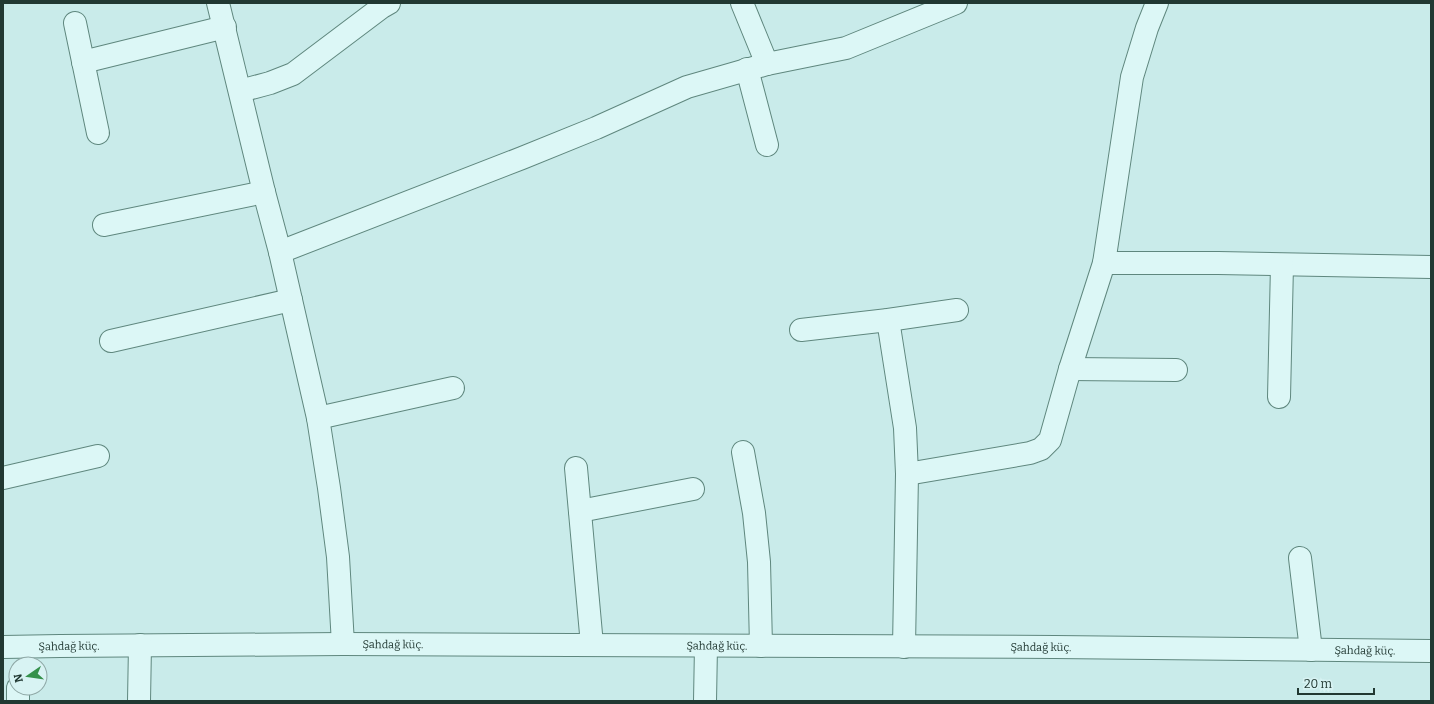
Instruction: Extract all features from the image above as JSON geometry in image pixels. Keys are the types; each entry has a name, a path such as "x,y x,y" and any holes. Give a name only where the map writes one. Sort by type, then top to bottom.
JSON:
{"street":[{"path":"218,3 280,252 318,418 338,557 343,644"},
{"path":"240,91 270,83 293,74 389,3"},
{"path":"742,3 757,67 767,145"},
{"path":"280,252 530,155 596,128 687,87 757,67 846,48 956,3"},
{"path":"907,474 1030,453 1041,449 1050,440 1070,369 1104,263 1132,77 1147,28 1157,3"},
{"path":"75,23 98,133"},
{"path":"83,62 225,27"},
{"path":"104,225 264,192"},
{"path":"1104,263 1431,267"},
{"path":"1279,397 1282,265"},
{"path":"111,341 291,300"},
{"path":"801,330 957,310"},
{"path":"888,320 905,428 907,474 904,647"},
{"path":"1070,369 1176,370"},
{"path":"318,418 453,388"},
{"path":"743,452 754,513 760,562 761,646"},
{"path":"3,478 98,456"},
{"path":"576,468 592,645"},
{"path":"580,511 693,489"},
{"path":"1300,558 1311,650"},
{"name":"Şahdağ küç.","path":"13,653 140,645 343,644 1070,647 1431,651"},
{"path":"139,701 140,645"},
{"path":"705,701 706,646"}]}
